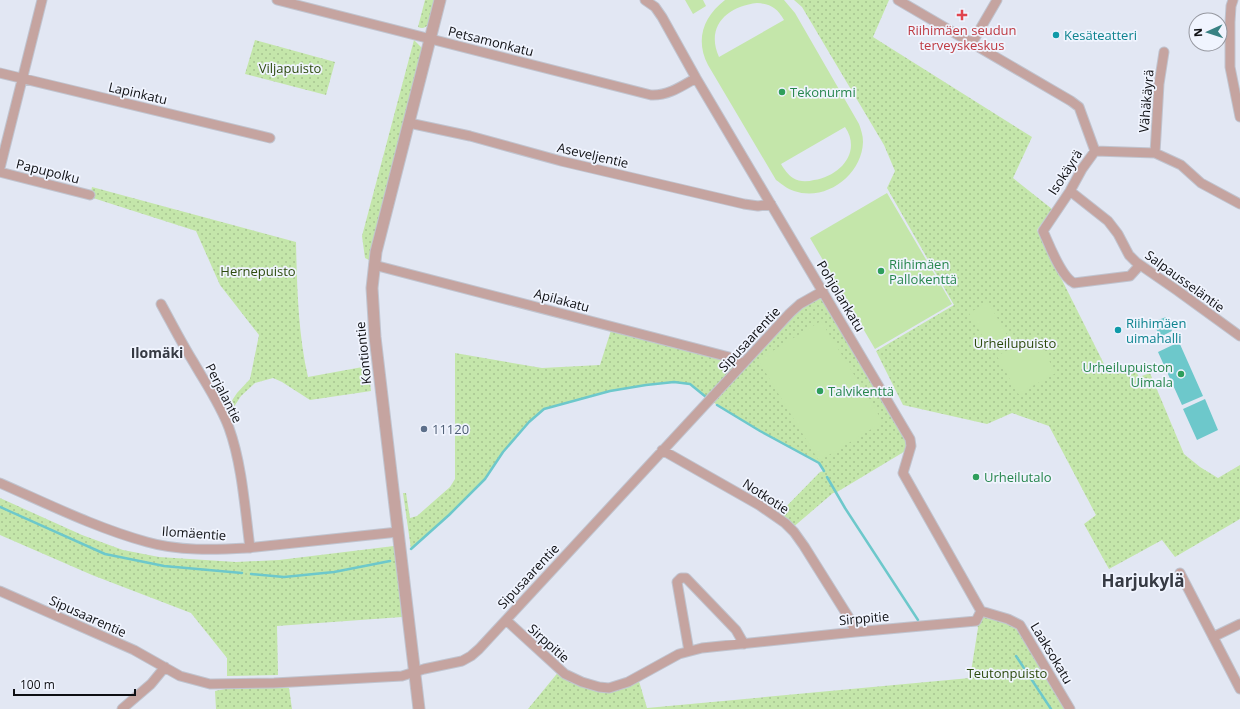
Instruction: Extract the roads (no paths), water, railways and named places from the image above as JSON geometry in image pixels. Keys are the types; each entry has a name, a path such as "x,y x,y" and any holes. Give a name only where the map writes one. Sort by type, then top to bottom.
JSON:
{"street":[{"path":"0,168 42,0"},
{"name":"Petsamonkatu","path":"277,0 651,95 659,96 668,93 696,78"},
{"name":"Kontiontie","path":"419,709 375,337 372,288 376,252 440,0"},
{"path":"898,0 1067,98 1079,107 1095,151"},
{"path":"972,43 996,0"},
{"path":"1240,3 1234,0 1231,6 1230,22 1230,67 1240,117"},
{"name":"Pohjolankatu","path":"646,1 654,6 662,17 696,78 910,439 911,446 903,473 981,611"},
{"name":"Vähäkäyrä","path":"1155,153 1159,84 1164,52"},
{"name":"Lapinkatu","path":"0,73 270,138"},
{"name":"Aseveljentie","path":"409,123 470,136 561,161 744,204 758,206 771,204"},
{"name":"Isokäyrä","path":"1140,265 1130,276 1084,283 1074,283 1066,276 1043,231 1070,191 1082,168 1095,151 1155,153 1181,165 1200,183 1240,204"},
{"name":"Papupolku","path":"0,172 90,195"},
{"name":"Salpausseläntie","path":"1070,191 1108,221 1118,234 1129,255 1140,265 1240,336"},
{"name":"Apilakatu","path":"374,265 733,358 742,364"},
{"name":"Sipusaarentie","path":"0,592 134,650 180,676 210,684 225,685 402,676 462,660 471,656 479,649 790,313 800,304 822,291"},
{"name":"Perjalantie","path":"161,304 193,363 215,397 228,428 238,463 250,548"},
{"name":"Notkotie","path":"662,450 760,505 785,523 794,532 804,546 851,621 855,632"},
{"name":"Ilomäentie","path":"0,483 82,519 147,542 186,548 222,550 250,548 398,532"},
{"path":"1180,573 1240,689"},
{"path":"689,651 677,582 681,578 686,578 736,630 744,644"},
{"name":"Sirppitie","path":"506,620 565,674 582,682 609,688 628,682 679,654 702,648 976,621 981,611"},
{"name":"Laaksokatu","path":"981,611 1008,619 1020,625 1070,709"},
{"path":"1213,637 1240,624"},
{"path":"122,709 151,684 165,667"}],"water":[{"path":"1166,317 1172,331 1160,337 1153,322"},
{"name":"Urheilupuiston Uimala","path":"1179,342 1203,396 1182,405 1158,352"},
{"path":"1205,399 1218,430 1197,440 1183,409"}],"waterway":[{"path":"411,549 449,515 485,479 503,452 529,422 544,409 610,391 674,382 690,384 706,397"},
{"path":"717,405 760,431 819,463 824,471"},
{"path":"827,477 845,508 918,620"},
{"path":"0,507 105,554 164,566 242,573"},
{"path":"251,574 284,577 334,572 390,561"},
{"path":"1016,656 1051,709"}],"place":[{"name":"Riihimäen seudun terveyskeskus","path":"962,15"},
{"name":"Kesäteatteri","path":"1056,35"},
{"name":"Tekonurmi","path":"782,92"},
{"name":"Riihimäen Pallokenttä","path":"881,271"},
{"name":"Riihimäen uimahalli","path":"1118,330"},
{"name":"Urheilupuiston Uimala","path":"1181,374"},
{"name":"Talvikenttä","path":"820,391"},
{"name":"11120","path":"424,429"},
{"name":"Urheilutalo","path":"976,477"}],"district":[{"name":"Ilomäki","path":"157,352"},
{"name":"Harjukylä","path":"1143,580"}],"park label":[{"name":"Viljapuisto","path":"290,68"},
{"name":"Hernepuisto","path":"258,271"},
{"name":"Urheilupuisto","path":"1015,343"},
{"name":"Teutonpuisto","path":"1007,673"}]}
